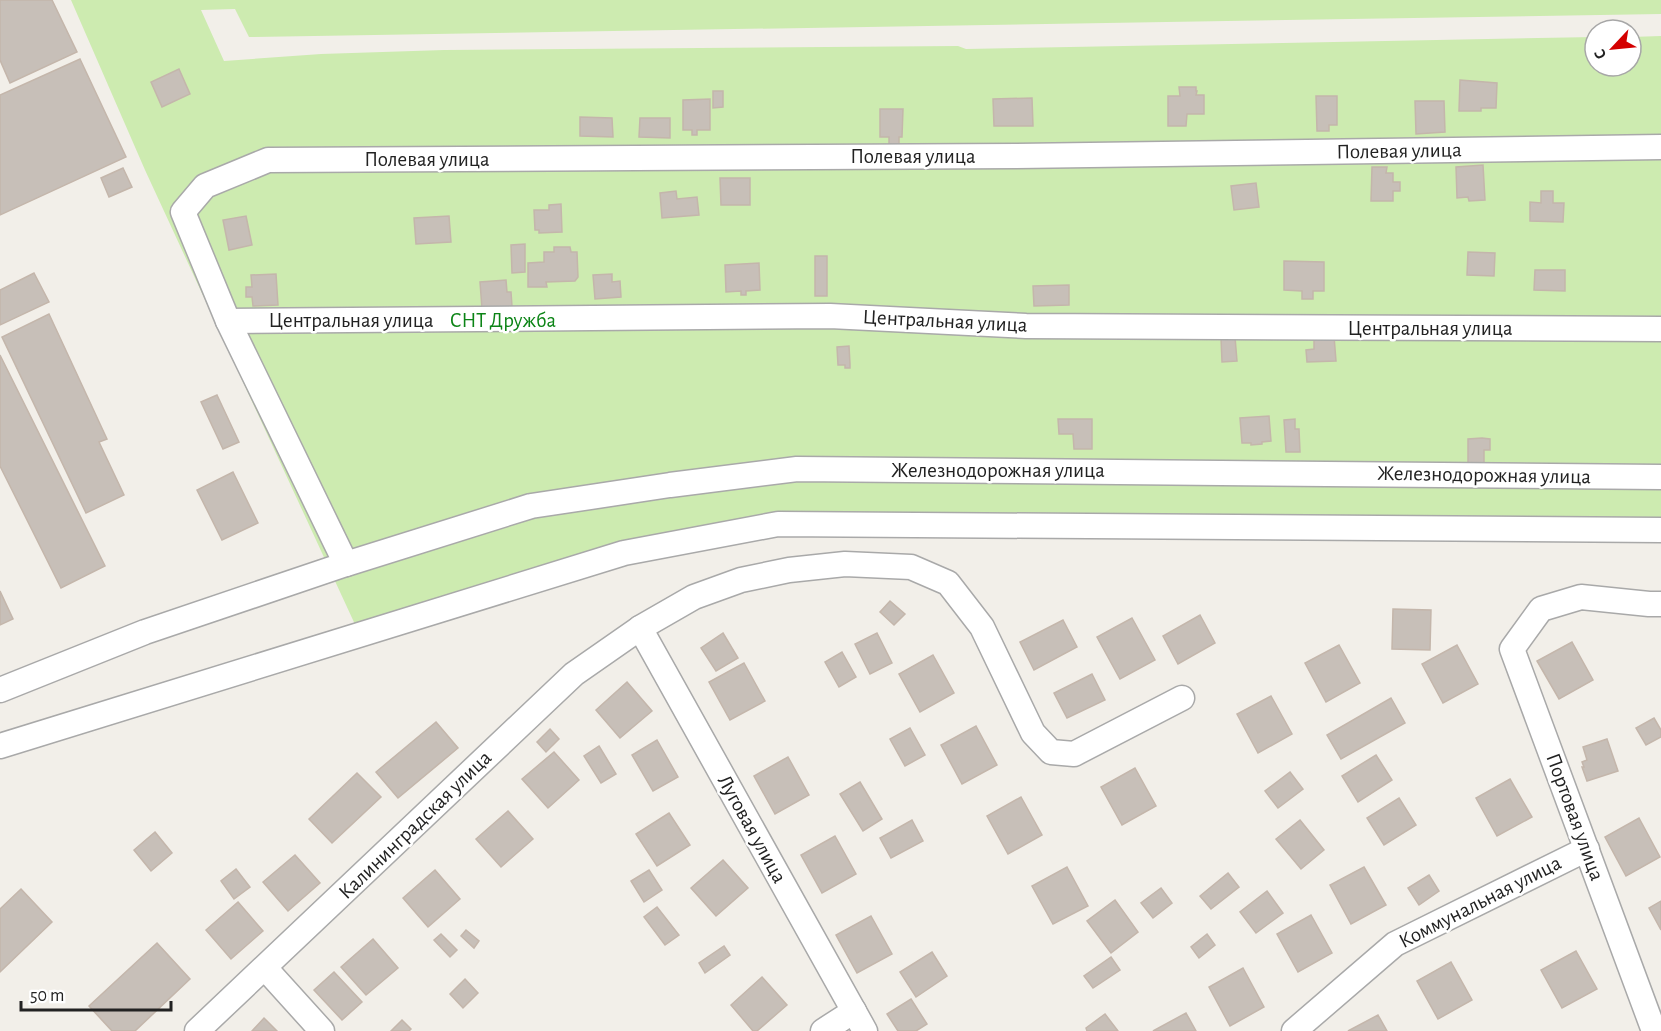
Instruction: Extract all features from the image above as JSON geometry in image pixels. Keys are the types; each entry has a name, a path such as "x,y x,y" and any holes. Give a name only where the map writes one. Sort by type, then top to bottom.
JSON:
{"street":[{"name":"Полевая улица","path":"228,321 183,212 205,186 268,160 1017,156 1661,147"},
{"name":"Центральная улица","path":"228,321 830,316 1026,326 1661,329"},
{"path":"228,321 346,564"},
{"name":"Железнодорожная улица","path":"0,690 145,632 346,564 531,506 670,485 797,469 1661,477"},
{"path":"0,746 624,553 778,524 1661,530"},
{"name":"Калининградская улица","path":"197,1031 574,674 640,628 694,597 741,580 789,570 845,564 911,567 948,584 982,627 1033,733 1051,752 1074,754 1182,698"},
{"name":"Портовая улица","path":"1654,1031 1512,649 1541,609 1581,597 1661,604"},
{"name":"Луговая улица","path":"640,628 860,1021"},
{"name":"Коммунальная улица","path":"1294,1031 1395,944 1587,849"},
{"path":"265,968 322,1031"},
{"path":"823,1031 860,1021"}],"green space":[{"name":"СНТ Дружба","path":"71,0 1661,0 1661,14 249,37 235,9 201,10 224,61 321,54 444,50 958,46 966,49 1583,37 1583,78 1643,78 1643,37 1661,36 1661,530 839,530 730,540 599,565 359,633 145,170"}],"building":[{"path":"0,0 52,0 77,52 10,83 0,60"},
{"path":"80,59 126,157 0,215 0,95"},
{"path":"179,69 190,94 162,107 151,82"},
{"path":"1460,80 1497,83 1496,108 1459,111"},
{"path":"1179,87 1196,87 1196,95 1204,95 1204,114 1187,114 1186,126 1168,126 1168,96 1180,96"},
{"path":"713,91 723,91 723,107 713,108"},
{"path":"1316,96 1337,96 1337,125 1329,125 1329,131 1317,131"},
{"path":"1032,98 1033,126 994,126 993,99"},
{"path":"710,99 710,130 697,130 697,135 692,135 692,130 683,130 683,100"},
{"path":"1415,101 1444,101 1445,132 1416,134"},
{"path":"880,109 903,109 902,137 899,137 899,144 889,144 889,137 880,137"},
{"path":"580,117 612,118 613,137 580,136"},
{"path":"640,118 670,118 670,138 639,137"},
{"path":"1483,165 1485,200 1469,201 1468,197 1457,198 1456,167"},
{"path":"1372,167 1387,167 1386,173 1393,173 1393,182 1400,182 1400,191 1393,191 1393,201 1371,201"},
{"path":"123,168 132,187 109,197 101,178"},
{"path":"720,178 750,178 750,205 721,205"},
{"path":"1256,183 1259,207 1234,210 1231,186"},
{"path":"676,191 677,199 697,197 699,215 662,218 660,193"},
{"path":"1541,191 1553,191 1553,203 1564,203 1563,222 1530,221 1530,202 1541,203"},
{"path":"561,204 562,232 539,233 539,230 535,230 534,210 549,210 549,205"},
{"path":"246,216 252,245 229,250 223,220"},
{"path":"449,216 451,242 416,244 414,218"},
{"path":"525,244 525,272 512,273 511,245"},
{"path":"554,247 570,247 571,252 577,252 578,277 575,281 546,282 547,287 528,287 528,263 544,262 544,252 554,252"},
{"path":"1468,252 1495,253 1494,276 1467,275"},
{"path":"815,256 827,256 827,296 815,296"},
{"path":"1284,261 1324,262 1324,291 1313,291 1313,299 1302,299 1302,291 1284,290"},
{"path":"759,263 760,290 746,291 746,295 741,295 741,291 726,292 725,265"},
{"path":"1535,270 1565,270 1565,291 1534,290"},
{"path":"34,273 49,302 0,325 0,290"},
{"path":"276,274 278,305 253,306 252,297 246,297 246,287 252,287 251,275"},
{"path":"612,274 612,282 620,281 621,297 595,299 593,275"},
{"path":"506,280 507,292 511,292 512,306 482,309 480,282"},
{"path":"1069,285 1069,305 1034,306 1033,286"},
{"path":"49,314 107,439 99,442 124,495 86,513 2,337"},
{"path":"1334,336 1336,361 1307,362 1306,350 1314,349 1314,337"},
{"path":"1235,337 1237,361 1222,362 1221,338"},
{"path":"849,346 850,368 845,368 845,365 838,365 837,347"},
{"path":"0,355 105,566 61,588 0,466"},
{"path":"217,395 239,442 223,449 201,402"},
{"path":"1269,416 1271,441 1251,445 1251,443 1242,443 1240,418"},
{"path":"1058,419 1092,419 1092,449 1074,449 1073,434 1059,434"},
{"path":"1295,419 1295,429 1299,429 1300,452 1286,452 1284,420"},
{"path":"1468,439 1490,439 1490,450 1484,450 1484,467 1468,466"},
{"path":"233,472 258,523 222,540 197,490"},
{"path":"0,591 13,619 0,625"},
{"path":"890,601 905,614 894,625 880,612"},
{"path":"1393,609 1431,610 1430,650 1392,649"},
{"path":"1200,615 1215,643 1178,664 1163,636"},
{"path":"1132,618 1155,660 1120,679 1097,637"},
{"path":"1063,620 1077,647 1034,670 1020,642"},
{"path":"723,633 738,658 716,671 701,648"},
{"path":"877,633 892,663 870,674 855,644"},
{"path":"1572,642 1593,680 1559,699 1537,661"},
{"path":"1339,645 1360,683 1326,702 1305,663"},
{"path":"1457,645 1478,684 1443,703 1422,664"},
{"path":"842,652 856,677 839,687 825,662"},
{"path":"933,655 954,693 920,712 899,674"},
{"path":"744,663 765,701 730,720 709,682"},
{"path":"1092,674 1105,700 1067,718 1054,693"},
{"path":"627,682 652,711 620,738 596,710"},
{"path":"1271,696 1292,734 1258,753 1237,714"},
{"path":"1391,698 1405,723 1341,759 1327,735"},
{"path":"1654,718 1661,730 1661,737 1646,745 1636,728"},
{"path":"436,722 458,748 398,798 376,772"},
{"path":"976,726 997,765 962,784 941,745"},
{"path":"910,728 925,755 905,766 890,739"},
{"path":"550,729 559,739 546,752 537,742"},
{"path":"1607,739 1618,771 1587,781 1582,767 1584,767 1582,762 1587,760 1583,747"},
{"path":"657,740 678,777 653,791 632,755"},
{"path":"599,746 616,774 601,783 584,756"},
{"path":"554,752 579,780 548,808 522,779"},
{"path":"1376,755 1392,780 1358,802 1342,776"},
{"path":"788,757 809,795 775,814 754,776"},
{"path":"1135,768 1156,806 1122,825 1101,787"},
{"path":"1290,772 1303,789 1278,808 1265,791"},
{"path":"357,773 381,797 332,843 309,819"},
{"path":"1510,779 1532,817 1497,836 1476,798"},
{"path":"860,782 882,819 863,831 840,794"},
{"path":"1021,797 1042,835 1008,854 987,816"},
{"path":"1399,798 1416,825 1384,845 1367,818"},
{"path":"508,811 533,839 501,867 476,839"},
{"path":"669,813 690,845 657,866 636,834"},
{"path":"1639,818 1660,857 1626,876 1605,837"},
{"path":"912,820 923,841 891,858 880,838"},
{"path":"1300,820 1324,850 1301,869 1276,839"},
{"path":"155,832 172,853 151,871 134,850"},
{"path":"835,836 856,874 822,893 801,855"},
{"path":"295,855 320,883 288,911 263,882"},
{"path":"723,860 748,888 716,916 691,888"},
{"path":"1067,867 1088,906 1053,924 1032,886"},
{"path":"1364,867 1386,905 1351,924 1330,885"},
{"path":"236,869 250,887 234,899 221,881"},
{"path":"435,870 460,899 428,927 403,898"},
{"path":"649,870 662,890 644,902 631,881"},
{"path":"1228,873 1239,887 1211,909 1200,896"},
{"path":"1429,875 1439,891 1419,905 1408,888"},
{"path":"1161,888 1172,903 1153,918 1141,903"},
{"path":"21,889 52,922 0,972 0,909"},
{"path":"1267,891 1283,913 1256,933 1240,912"},
{"path":"1115,900 1138,932 1111,953 1087,921"},
{"path":"1661,901 1661,930 1649,908"},
{"path":"238,902 263,931 231,959 206,930"},
{"path":"657,907 679,935 665,945 644,917"},
{"path":"1311,915 1332,953 1298,972 1277,934"},
{"path":"871,916 892,954 857,973 836,935"},
{"path":"466,930 479,941 474,948 461,936"},
{"path":"441,934 457,950 450,957 434,940"},
{"path":"1207,934 1215,945 1199,958 1191,947"},
{"path":"373,939 398,968 366,995 341,967"},
{"path":"157,943 190,979 135,1031 112,1031 89,1006"},
{"path":"724,946 730,955 705,973 699,963"},
{"path":"1576,951 1597,989 1562,1008 1541,970"},
{"path":"932,952 947,976 916,997 900,972"},
{"path":"1111,957 1120,970 1093,988 1084,976"},
{"path":"1451,962 1472,1000 1438,1019 1417,981"},
{"path":"1243,968 1264,1007 1230,1026 1209,987"},
{"path":"334,972 362,1002 342,1020 314,990"},
{"path":"762,977 787,1005 757,1031 753,1031 731,1005"},
{"path":"465,979 478,993 463,1008 450,994"},
{"path":"911,999 927,1024 916,1031 898,1031 887,1014"},
{"path":"1186,1013 1196,1031 1153,1031"},
{"path":"1105,1014 1118,1031 1087,1031 1086,1028"},
{"path":"1378,1015 1387,1031 1348,1031"},
{"path":"264,1018 277,1031 252,1031"},
{"path":"402,1020 411,1029 409,1031 391,1031"}]}
